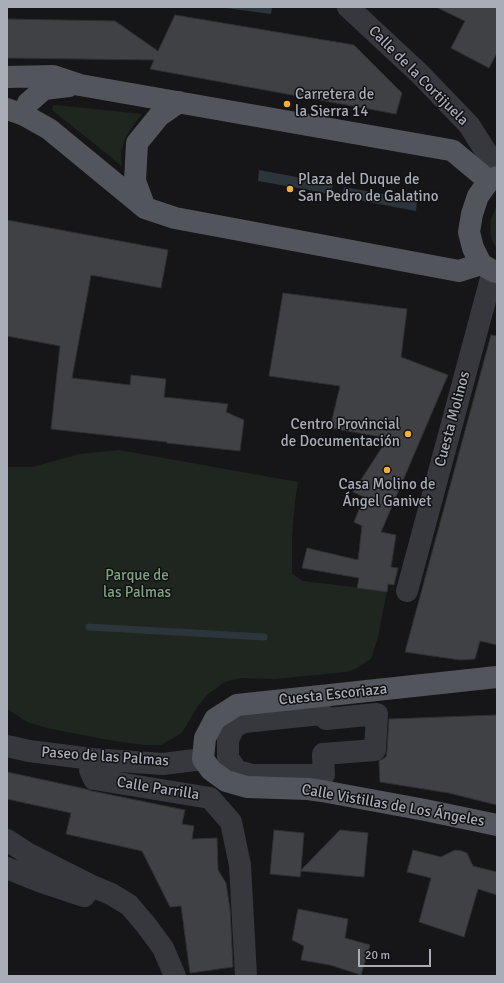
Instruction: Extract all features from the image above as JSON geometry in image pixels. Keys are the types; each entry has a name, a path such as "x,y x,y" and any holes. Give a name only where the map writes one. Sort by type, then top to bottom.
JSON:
{"main road":[{"path":"7,77 53,76 80,85 453,151 494,176 478,196 472,214 470,232 473,248 490,269"},
{"path":"80,85 44,89 16,112 49,129 145,208 175,218 419,264 459,271 490,269"},
{"path":"145,208 135,181 137,143 159,116 179,102"},
{"name":"Cuesta Escoriaza","path":"203,759 205,738 215,719 237,705 497,677"},
{"name":"Calle Vistillas de Los Ángeles","path":"203,759 211,770 226,781 247,787 308,789 322,791 497,825"}],"street":[{"name":"Calle de la Cortijuela","path":"348,7 420,74 469,125 494,176"},
{"name":"Cuesta Molinos","path":"407,591 490,269"},
{"path":"321,714 325,716 326,719 377,714 375,750 323,754 324,775 252,775 237,770 228,758 228,740 234,727 244,722 321,714"},
{"name":"Paseo de las Palmas","path":"7,746 29,751 92,759 163,764 203,759"},
{"name":"Calle Parrilla","path":"92,759 90,770 94,779 210,798 231,822 240,865 246,976"},
{"path":"7,840 27,853 111,894 129,906 146,925 163,948 175,976"},
{"path":"7,868 39,881 84,896 92,886"}],"green space":[{"path":"56,105 142,114 125,139 121,152 122,166 52,110 53,106"},
{"path":"497,205 497,250 492,240 490,230 491,219"},
{"name":"Parque de las Palmas","path":"119,450 298,482 292,537 292,574 303,581 387,591 378,637 371,659 355,669 346,672 275,679 240,678 225,682 208,694 197,707 182,733 161,745 145,745 114,741 51,729 27,722 7,709 7,467 32,467 80,454"}],"shaded area":[{"path":"272,7 271,14 226,8"},
{"path":"259,170 333,184 331,194 258,181"},
{"path":"344,187 417,200 416,211 342,197"}],"building":[{"path":"436,7 497,7 497,53 489,68 451,48 465,21"},
{"path":"175,15 354,45 402,93 396,114 150,69 154,60 7,58 7,19 115,21 158,51"},
{"path":"7,220 168,250 161,288 91,275 72,378 130,385 131,375 166,379 164,397 228,404 226,412 244,420 240,451 51,429 60,346 7,336"},
{"path":"283,293 407,309 401,357 448,375 381,532 396,535 391,567 398,568 394,585 388,584 387,592 357,588 359,578 302,568 307,548 358,560 362,526 354,522 364,497 353,492 388,438 330,428 340,386 269,376"},
{"path":"491,335 497,336 497,645 480,641 475,659 460,660 405,652"},
{"path":"497,715 497,805 449,793 380,782 379,761 386,757 389,719"},
{"path":"7,772 185,810 182,824 194,826 192,839 217,838 218,870 226,883 230,909 233,967 190,973 181,906 170,907 142,851 66,834 71,813 7,799"},
{"path":"274,830 304,833 301,870 340,830 368,833 364,877 301,871 300,877 270,874"},
{"path":"413,850 441,857 455,850 462,851 467,853 473,866 497,872 497,895 478,889 464,937 419,922 431,878 407,872"},
{"path":"298,909 348,919 345,938 370,945 361,975 330,965 301,960 304,946 292,940"}],"waterway":[{"path":"89,627 264,637"}],"place":[{"name":"Carretera de la Sierra 14","path":"287,104"},
{"name":"Plaza del Duque de San Pedro de Galatino","path":"290,189"},
{"name":"Centro Provincial de Documentación","path":"408,434"},
{"name":"Casa Molino de Ángel Ganivet","path":"387,470"}]}
